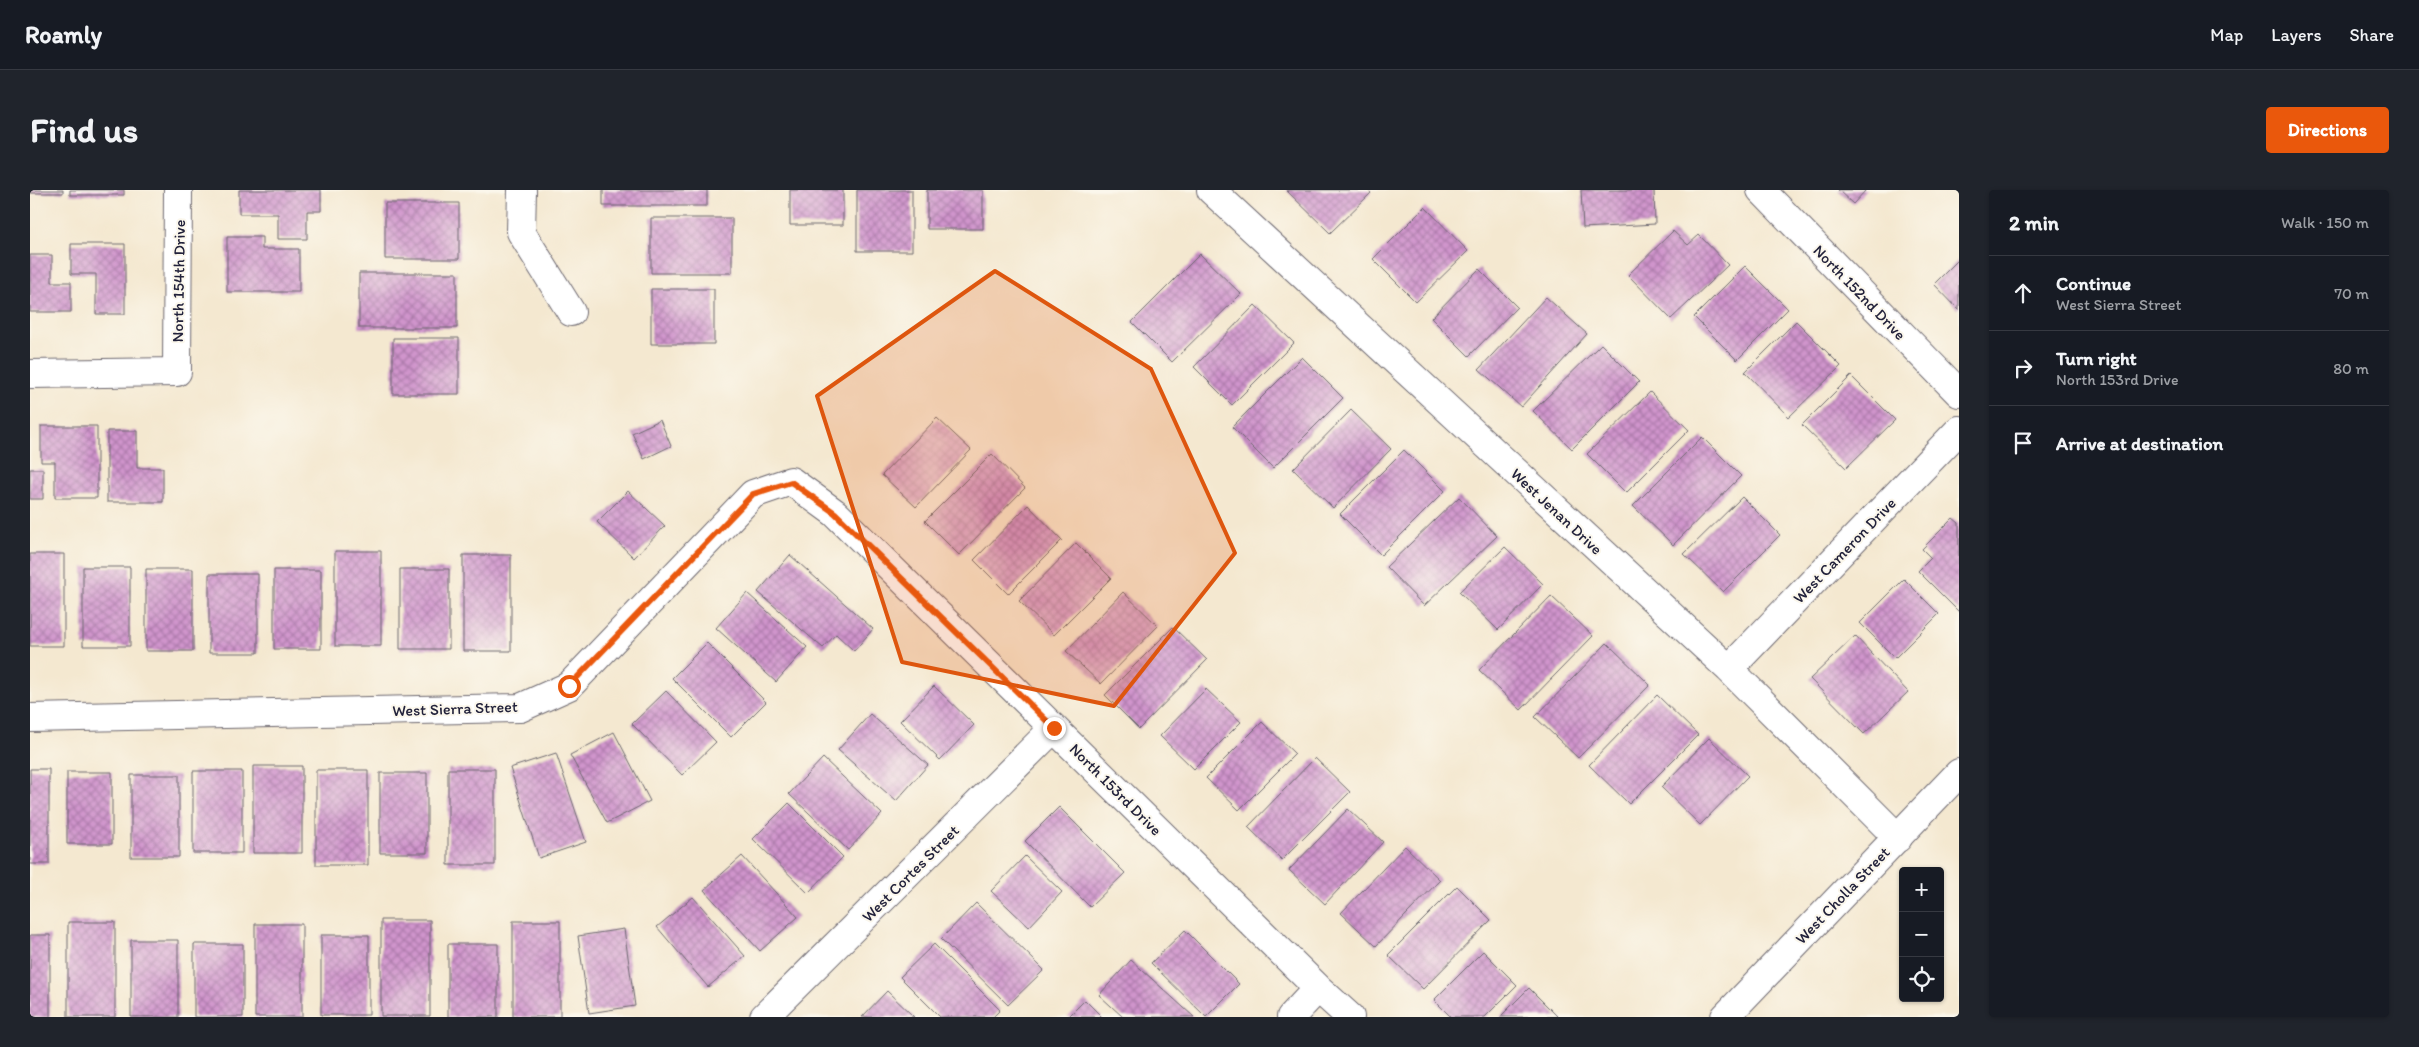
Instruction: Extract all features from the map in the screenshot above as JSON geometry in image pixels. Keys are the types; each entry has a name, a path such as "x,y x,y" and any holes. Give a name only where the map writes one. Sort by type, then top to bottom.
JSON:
{"street":[{"name":"North 154th Drive","path":"30,374 177,372 178,190"},
{"path":"522,190 521,232 571,312"},
{"name":"West Jenan Drive","path":"1211,190 1729,669 1898,838"},
{"name":"North 152nd Drive","path":"1761,190 1959,394"},
{"name":"West Cameron Drive","path":"1729,669 1959,430"},
{"name":"West Sierra Street","path":"30,718 520,708 569,686 753,494 791,482"},
{"name":"North 153rd Drive","path":"791,482 835,513 1318,988 1350,1017"},
{"name":"West Cortes Street","path":"764,1017 1054,728"},
{"name":"West Cholla Street","path":"1725,1017 1959,773"},
{"path":"1291,1017 1318,988"}],"highlighted area":[{"path":"995,271 1151,369 1235,553 1114,706 902,662 817,396"}],"building":[{"path":"30,190 63,190 63,193 30,193"},
{"path":"70,190 124,190 124,195 70,195"},
{"path":"239,190 321,190 321,211 307,211 307,239 278,239 278,214 239,214"},
{"path":"603,190 707,190 707,206 603,206"},
{"path":"790,190 843,190 843,225 790,225"},
{"path":"857,190 912,190 912,251 857,251"},
{"path":"927,190 983,190 983,229 927,229"},
{"path":"1286,190 1368,190 1371,193 1330,233"},
{"path":"1581,190 1654,190 1655,224 1583,228"},
{"path":"1838,190 1866,190 1853,204"},
{"path":"385,203 459,203 459,259 385,259"},
{"path":"1425,207 1468,251 1416,302 1373,259"},
{"path":"651,218 732,218 732,273 651,273"},
{"path":"1673,231 1688,245 1699,235 1728,265 1671,319 1628,275"},
{"path":"227,237 262,237 262,249 299,249 299,292 227,292"},
{"path":"71,244 125,244 125,314 96,314 96,274 71,274"},
{"path":"1200,254 1241,294 1172,362 1132,322"},
{"path":"30,255 52,255 52,282 71,282 71,312 30,312"},
{"path":"1959,259 1959,310 1934,284"},
{"path":"1745,266 1788,309 1737,360 1694,317"},
{"path":"1479,269 1517,307 1469,356 1431,318"},
{"path":"359,273 457,273 457,328 359,328"},
{"path":"651,289 714,289 714,344 651,344"},
{"path":"1546,297 1587,334 1521,407 1479,369"},
{"path":"1255,305 1294,343 1232,405 1194,367"},
{"path":"1796,321 1841,366 1789,417 1745,372"},
{"path":"393,338 459,338 459,394 393,394"},
{"path":"1601,344 1639,382 1572,449 1533,411"},
{"path":"1302,357 1343,398 1273,468 1232,427"},
{"path":"1851,376 1895,420 1846,468 1802,425"},
{"path":"1650,392 1689,430 1626,493 1587,454"},
{"path":"1351,410 1391,449 1333,508 1293,469"},
{"path":"937,418 971,450 916,507 882,475"},
{"path":"660,420 671,446 644,459 632,433"},
{"path":"41,426 97,426 97,498 55,498 55,462 41,462"},
{"path":"107,431 137,431 137,468 163,468 163,502 107,502"},
{"path":"1702,437 1741,476 1673,545 1633,506"},
{"path":"1404,450 1445,491 1381,555 1340,514"},
{"path":"992,454 1025,488 959,555 925,521"},
{"path":"30,469 43,469 43,499 30,499"},
{"path":"628,491 665,526 634,558 597,522"},
{"path":"1459,497 1497,536 1424,606 1386,567"},
{"path":"1742,497 1780,535 1723,592 1684,554"},
{"path":"1028,505 1062,540 1008,594 974,560"},
{"path":"1953,518 1959,523 1959,612 1918,571 1931,558 1922,549"},
{"path":"1076,543 1111,578 1054,635 1019,601"},
{"path":"1505,547 1543,584 1498,630 1459,592"},
{"path":"335,551 381,551 381,646 335,646"},
{"path":"30,554 64,554 64,646 30,646"},
{"path":"463,555 511,555 511,651 463,651"},
{"path":"790,555 873,629 854,651 836,634 823,648 758,592"},
{"path":"83,567 130,567 130,646 83,646"},
{"path":"146,569 193,569 193,651 146,651"},
{"path":"400,569 449,569 449,649 400,649"},
{"path":"274,570 321,570 321,649 274,649"},
{"path":"209,574 258,574 258,653 209,653"},
{"path":"1904,579 1939,614 1895,658 1860,623"},
{"path":"1123,592 1158,626 1101,684 1066,651"},
{"path":"747,593 807,647 776,682 716,628"},
{"path":"1551,596 1593,636 1521,710 1479,670"},
{"path":"1173,627 1207,660 1139,729 1105,695"},
{"path":"1855,636 1908,692 1864,734 1810,679"},
{"path":"707,643 766,702 731,737 672,678"},
{"path":"1607,643 1650,685 1578,758 1535,717"},
{"path":"934,686 974,725 940,760 900,721"},
{"path":"1206,689 1241,722 1194,769 1160,736"},
{"path":"666,691 716,742 682,775 632,724"},
{"path":"1657,695 1698,735 1629,804 1589,765"},
{"path":"870,714 928,765 896,801 838,750"},
{"path":"1262,722 1295,754 1239,810 1206,778"},
{"path":"614,732 650,801 607,823 570,755"},
{"path":"1709,738 1748,776 1700,825 1661,787"},
{"path":"556,753 586,842 539,858 510,768"},
{"path":"823,758 882,814 848,850 789,794"},
{"path":"1315,758 1350,792 1282,860 1248,827"},
{"path":"253,766 302,766 302,853 253,853"},
{"path":"30,769 49,769 49,864 30,864"},
{"path":"448,769 495,769 495,865 448,865"},
{"path":"316,770 368,770 368,865 316,865"},
{"path":"193,771 242,771 242,853 193,853"},
{"path":"67,772 112,772 112,844 67,844"},
{"path":"380,773 427,773 427,853 380,853"},
{"path":"131,775 179,775 179,857 131,857"},
{"path":"789,803 843,857 808,893 753,839"},
{"path":"1059,807 1125,873 1090,907 1025,841"},
{"path":"1348,809 1383,842 1325,904 1289,870"},
{"path":"1405,846 1440,880 1376,946 1341,913"},
{"path":"742,856 798,917 760,951 704,890"},
{"path":"1025,856 1062,892 1029,927 991,891"},
{"path":"1457,886 1491,920 1423,989 1388,955"},
{"path":"693,897 745,956 708,987 657,927"},
{"path":"976,903 1044,970 1008,1005 941,939"},
{"path":"381,920 430,920 430,1016 381,1016"},
{"path":"513,921 560,921 560,1017 513,1017"},
{"path":"68,922 115,922 115,1017 68,1017"},
{"path":"255,924 302,924 302,1017 255,1017"},
{"path":"624,929 635,1006 589,1013 578,936"},
{"path":"1185,930 1239,984 1206,1017 1151,963"},
{"path":"30,935 50,935 50,1017 30,1017"},
{"path":"321,935 369,935 369,1015 321,1015"},
{"path":"131,940 178,940 178,1017 131,1017"},
{"path":"194,944 243,944 243,1017 194,1017"},
{"path":"448,944 498,944 498,1017 448,1017"},
{"path":"934,944 1000,1010 993,1017 940,1017 900,977"},
{"path":"1483,951 1517,985 1485,1017 1451,1017 1434,1000"},
{"path":"1131,960 1194,1017 1123,1017 1099,995"},
{"path":"1529,988 1558,1017 1500,1017"},
{"path":"887,991 914,1017 862,1017"},
{"path":"1085,1000 1102,1017 1068,1017"}],"route":[{"path":"569,686 753,494 791,482 835,513 1054,728"}]}
